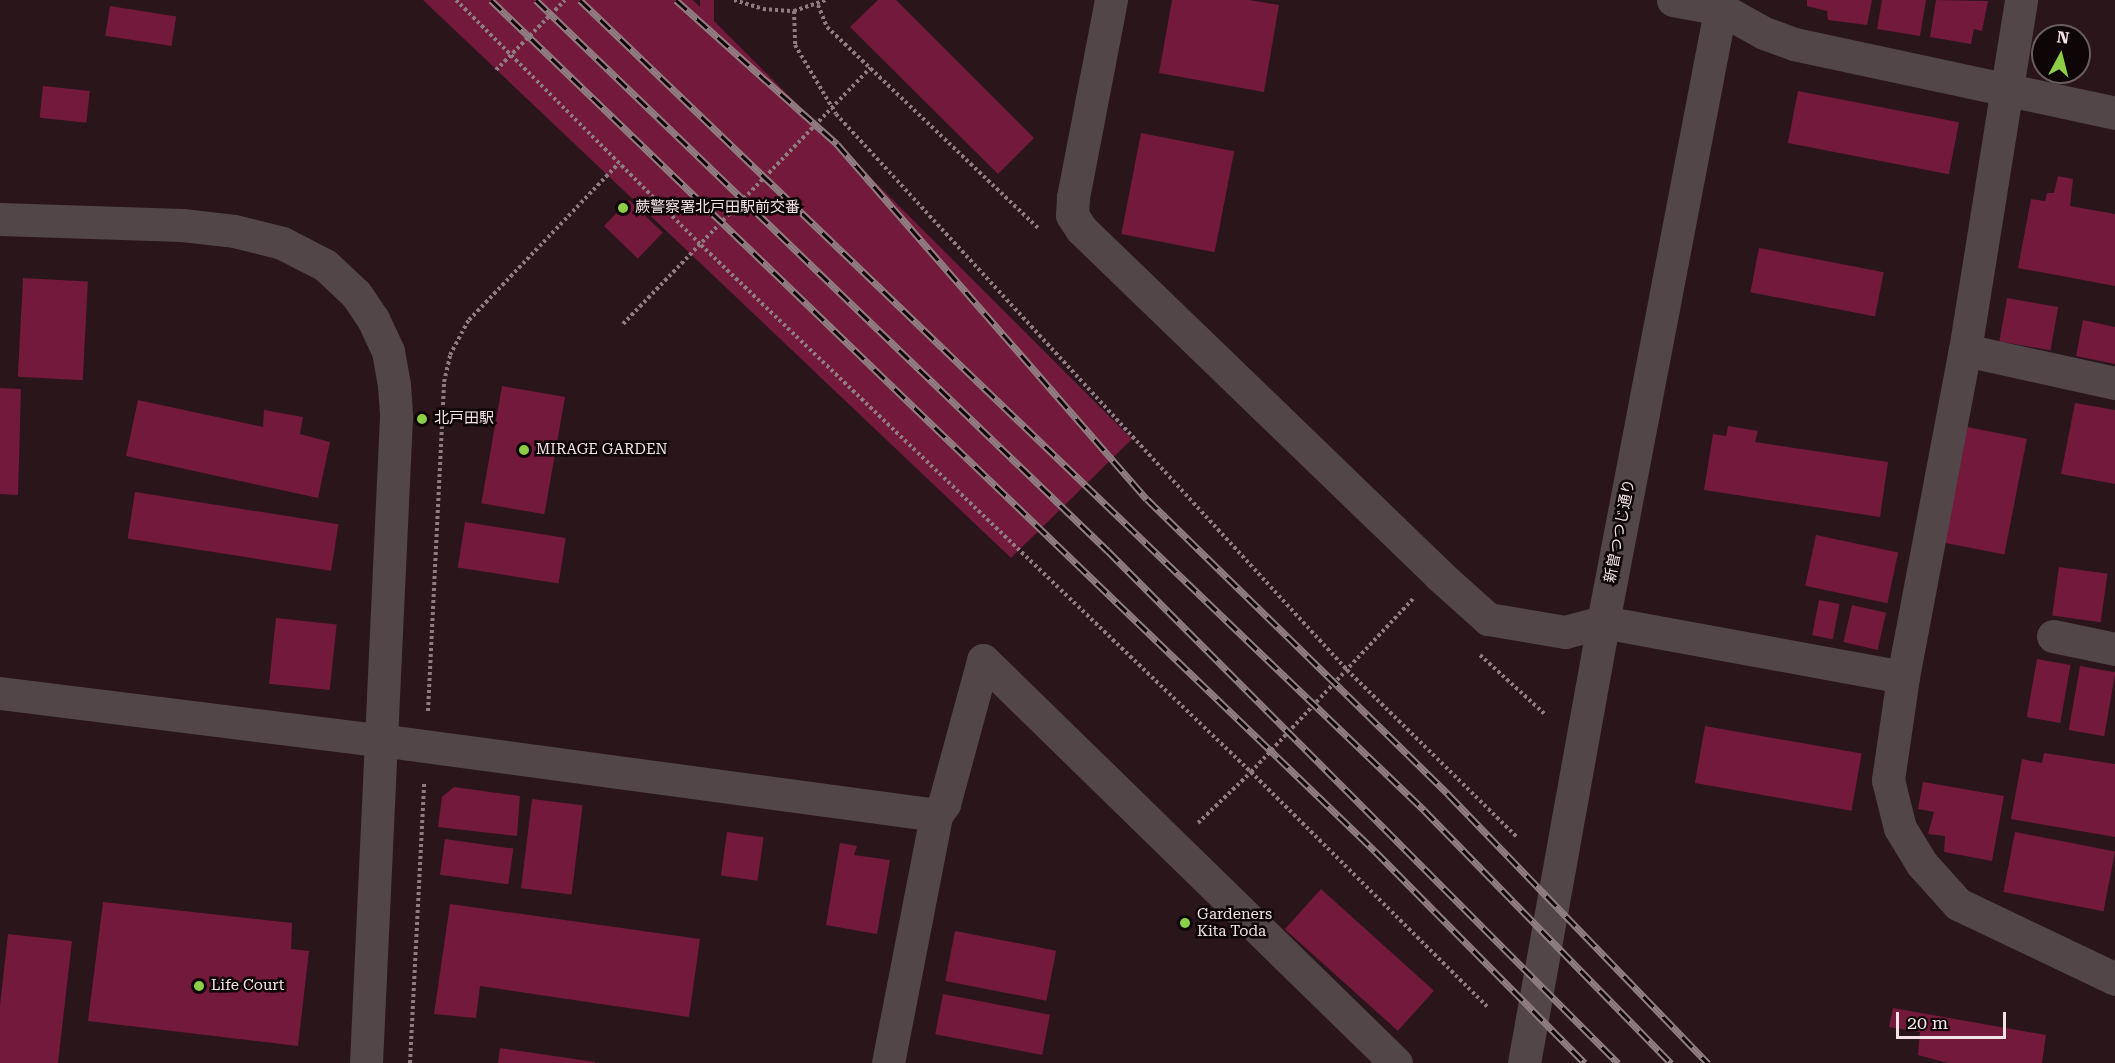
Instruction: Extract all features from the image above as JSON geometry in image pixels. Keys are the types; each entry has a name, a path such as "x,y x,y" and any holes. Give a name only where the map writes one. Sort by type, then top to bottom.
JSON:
{"street":[{"path":"1111,0 1072,197 1075,222 1478,612 1497,622 1565,632 1603,622 1903,677"},
{"path":"1673,0 1721,5 1764,33 1794,44 2115,114"},
{"path":"2021,0 2009,90 1965,350 1903,677 1888,780 1900,828 1922,864 1958,904 2115,979"},
{"name":"新曽つつじ通り","path":"1524,1063 1603,622 1721,5"},
{"path":"0,219 182,225 234,231 282,243 325,265 356,294 374,319 388,351 395,396 366,1063"},
{"path":"1965,350 2115,383"},
{"path":"2053,636 2115,649"},
{"path":"888,1063 936,815 944,804 983,660 1396,1063"},
{"path":"0,693 380,740 936,815"}],"path":[{"path":"456,0 701,245 1251,772 1489,1008"},
{"path":"496,70 565,0"},
{"path":"734,0 763,9 794,11 818,5 826,0"},
{"path":"818,5 827,27 1048,237"},
{"path":"794,11 795,45 832,106 1347,670 1518,837"},
{"path":"623,324 870,68"},
{"path":"410,1063 444,382 450,355 469,320 619,163"},
{"path":"1173,846 1251,772 1415,596 1439,575"}],"building":[{"path":"423,0 693,0 1132,439 1011,558"},
{"path":"700,0 714,0 714,147 700,147"},
{"path":"878,0 896,0 1034,138 998,174 850,27"},
{"path":"1172,0 1249,0 1279,5 1264,92 1159,73"},
{"path":"1807,0 1872,0 1867,25 1828,20 1827,11 1807,6"},
{"path":"1882,0 1926,0 1920,36 1877,29"},
{"path":"1936,0 1988,1 1982,31 1974,29 1971,44 1930,37"},
{"path":"110,6 176,16 171,46 105,36"},
{"path":"43,86 90,91 86,123 40,118"},
{"path":"1798,91 1959,122 1949,174 1788,143"},
{"path":"1141,133 1234,151 1215,252 1121,234"},
{"path":"2058,176 2073,179 2070,206 2115,214 2115,286 2018,268 2031,199 2045,201 2047,193 2054,193"},
{"path":"629,200 663,233 638,259 604,226"},
{"path":"1759,248 1884,272 1875,316 1750,292"},
{"path":"23,278 88,281 83,380 18,377"},
{"path":"2007,298 2058,307 2051,350 1999,341"},
{"path":"2083,320 2115,327 2115,364 2076,356"},
{"name":"MIRAGE GARDEN","path":"502,386 565,397 544,514 481,503"},
{"path":"0,388 21,389 18,495 0,494"},
{"path":"138,400 263,427 264,410 303,417 300,434 330,442 318,498 126,456"},
{"path":"2075,403 2115,410 2115,484 2061,474"},
{"path":"1728,426 1758,431 1755,442 1888,462 1880,517 1704,490 1713,434 1726,436"},
{"path":"1967,427 2027,439 2004,554 1944,543"},
{"path":"135,492 338,524 331,571 128,538"},
{"path":"465,522 566,538 559,583 458,567"},
{"path":"1816,535 1898,552 1887,603 1805,586"},
{"path":"2059,567 2108,574 2101,622 2052,616"},
{"path":"1819,600 1840,604 1833,639 1812,635"},
{"path":"1852,605 1886,613 1878,650 1843,642"},
{"path":"276,618 337,624 330,690 269,684"},
{"path":"2037,659 2070,665 2060,723 2027,717"},
{"path":"2080,666 2115,672 2104,736 2069,730"},
{"path":"1705,726 1862,754 1852,811 1695,783"},
{"path":"2044,753 2115,764 2115,837 2011,819 2022,759 2042,763"},
{"path":"1923,782 2004,796 1992,861 1944,852 1945,836 1928,834 1934,812 1918,809"},
{"path":"454,787 520,796 517,836 438,827 442,797"},
{"path":"532,799 583,805 572,895 521,888"},
{"path":"727,832 764,837 758,881 721,876"},
{"path":"2015,832 2115,851 2103,911 2003,892"},
{"path":"445,839 513,849 508,884 440,875"},
{"path":"840,843 857,846 854,855 890,860 877,934 826,925"},
{"path":"1321,889 1434,991 1398,1031 1285,929"},
{"name":"Life Court","path":"103,902 292,923 291,949 309,951 298,1046 88,1021"},
{"path":"450,904 700,939 689,1017 480,986 476,1018 434,1014"},
{"path":"955,931 1056,951 1046,1001 945,981"},
{"path":"8,934 72,941 58,1063 0,1063 0,1005"},
{"path":"943,994 1050,1015 1042,1055 935,1034"},
{"path":"1893,1008 2046,1035 2042,1063 1948,1063 1918,1055 1920,1032 1889,1027"},
{"path":"500,1048 595,1062 595,1063 498,1063"}],"railway":[{"path":"491,0 1375,851 1585,1063"},
{"path":"536,0 1108,551 1618,1063"},
{"path":"580,0 1424,810 1671,1063"},
{"path":"676,0 837,144 1147,499 1449,795 1708,1063"}],"place":[{"name":"蕨警察署北戸田駅前交番","path":"623,208"},
{"name":"北戸田駅","path":"422,419"},
{"name":"MIRAGE GARDEN","path":"524,450"},
{"name":"Gardeners Kita Toda","path":"1185,923"},
{"name":"Life Court","path":"199,986"}]}
